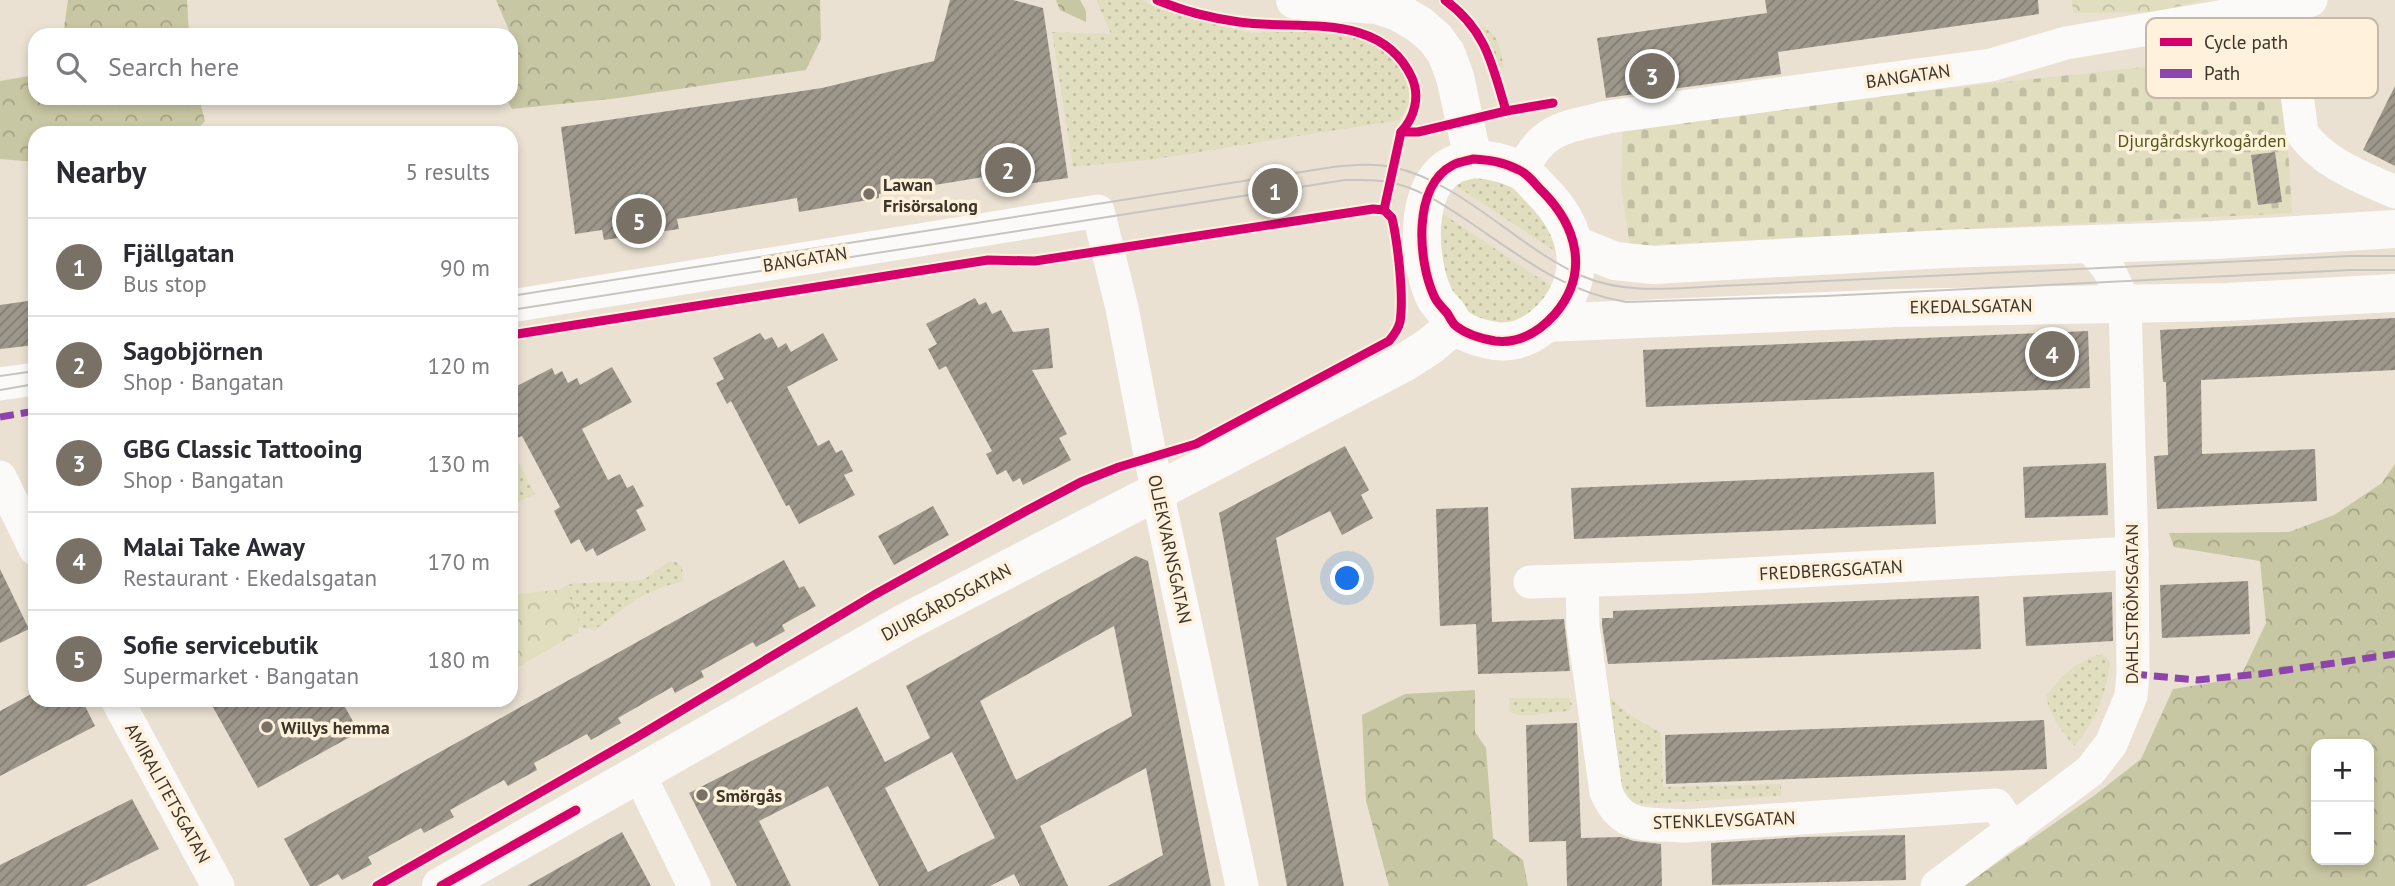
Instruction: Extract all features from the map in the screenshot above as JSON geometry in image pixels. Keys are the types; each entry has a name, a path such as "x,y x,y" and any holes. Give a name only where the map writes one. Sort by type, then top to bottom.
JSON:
{"street":[{"path":"1295,0 1377,5 1398,12 1435,38 1446,53 1455,77 1473,159"},
{"name":"BANGATAN","path":"2215,18 2299,4"},
{"name":"BANGATAN","path":"1522,171 1535,146 1557,129 1608,117 1991,65 2066,43 2146,30"},
{"path":"2301,98 2302,133 2311,146 2342,168 2395,192"},
{"path":"1473,159 1499,162 1522,171 1555,203 1575,245 1577,261 1571,287 1557,312 1538,330 1517,341 1482,338 1455,326 1435,299 1430,287 1421,229 1427,195 1435,182 1452,165 1473,159"},
{"name":"BANGATAN","path":"518,305 1098,211"},
{"name":"OLJEKVARNSGATAN","path":"1098,211 1122,308 1157,491 1242,886"},
{"path":"1575,245 1615,261 1653,265 2395,229"},
{"name":"DAHLSTRÖMSGATAN","path":"1937,886 2090,771 2111,744 2131,696 2132,553 2125,304 2108,268 2089,245"},
{"name":"EKEDALSGATAN","path":"1546,323 1896,308 2226,302 2395,293"},
{"name":"DJURGÅRDSGATAN","path":"441,886 906,622 1402,364 1455,326"},
{"path":"0,384 28,380"},
{"path":"0,477 28,535"},
{"name":"FREDBERGSGATAN","path":"1530,582 1805,572 2132,553"},
{"name":"STENKLEVSGATAN","path":"1582,580 1583,627 1606,792 1613,808 1622,817 1641,823 1684,825 1996,805 2014,830"},
{"name":"AMIRALITETSGATAN","path":"121,707 218,886"},
{"path":"639,774 694,886"}],"green space":[{"path":"68,0 187,0 189,28 64,28"},
{"path":"496,0 820,0 821,39 806,70 619,98 512,109 510,105 518,105 518,28 508,28"},
{"path":"1056,0 1080,0 1086,11 1086,22 1060,10"},
{"path":"1096,0 1142,0 1158,9 1250,33 1336,30 1374,41 1395,60 1412,83 1409,104 1399,120 1155,159 1073,167 1052,32 1111,34"},
{"path":"2072,0 2204,0 2154,12 2073,13"},
{"path":"1468,23 1491,32 1498,44 1504,68 1499,67"},
{"name":"Djurgårdskyrkogården","path":"2146,67 2146,98 2285,98 2292,213 1630,246 1621,186 1623,124"},
{"path":"28,76 28,105 201,105 205,121 200,126 28,126 28,161 0,159 0,81"},
{"path":"1480,174 1511,184 1545,218 1559,254 1452,183"},
{"path":"1437,210 1554,288 1521,324 1474,320 1444,284"},
{"path":"518,462 535,494 518,502"},
{"path":"2395,464 2395,886 1964,886 2095,795 2141,759 2173,689 2240,678 2266,623 2260,561 2174,547 2169,533 2289,532 2334,515 2382,483"},
{"path":"668,562 676,562 682,567 683,581 640,597 594,630 575,626 559,591 567,585 645,579"},
{"path":"564,589 578,610 579,632 518,667 518,594"},
{"path":"2102,654 2110,662 2103,696 2094,717 2074,746 2052,715 2047,695 2071,669"},
{"path":"1475,690 1475,732 1486,748 1493,838 1523,860 1528,886 1389,886 1366,801 1362,715 1405,694"},
{"path":"1604,692 1628,714 1661,733 1663,787 1781,784 1781,796 1644,804 1624,801"},
{"path":"1509,698 1569,698 1572,704 1569,711 1522,715 1510,712"}],"building":[{"path":"950,0 1013,0 1043,8 1068,178 992,189 990,176 879,194 879,198 799,212 797,198 677,219 679,229 604,240 602,230 575,234 561,127 822,88 934,61"},
{"path":"1765,0 2038,0 2039,14 1778,52 1781,74 1606,98 1597,38 1767,13"},
{"path":"2395,86 2395,166 2363,150"},
{"path":"2275,152 2282,202 2258,205 2251,155"},
{"path":"975,298 979,305 986,302 992,314 1001,310 1013,332 1049,328 1053,368 1032,370 1067,434 1059,438 1071,460 1023,485 1020,478 1013,482 1006,470 997,475 986,454 992,451 946,366 939,370 928,349 937,344 926,324"},
{"path":"28,301 28,346 0,349 0,305"},
{"path":"2395,318 2395,370 2201,380 2202,454 2315,449 2317,501 2157,509 2154,456 2168,455 2166,382 2163,382 2160,330"},
{"path":"2088,331 2090,388 1646,407 1643,350"},
{"path":"760,333 765,340 772,337 778,348 786,343 791,352 823,333 838,360 787,387 818,446 829,440 836,453 842,450 853,471 844,475 855,495 799,524 789,505 786,506 731,401 727,404 716,383 724,379 713,358"},
{"path":"612,367 632,402 582,429 608,480 620,474 627,488 633,485 644,506 636,510 646,530 597,556 593,548 586,552 579,539 571,544 554,511 560,507 522,436 518,438 518,385 552,368 555,375 562,371 568,383 577,378 580,385"},
{"path":"1345,446 1369,490 1361,495 1373,518 1342,535 1330,511 1276,538 1344,886 1287,886 1219,513"},
{"path":"2106,463 2108,515 2025,518 2023,467"},
{"path":"1934,472 1936,524 1574,539 1571,488"},
{"path":"933,506 949,535 894,565 878,536"},
{"path":"1488,507 1492,622 1564,619 1570,671 1478,674 1476,624 1440,626 1436,509"},
{"path":"1136,556 1148,561 1211,886 1108,886 1163,855 1146,768 1040,826 1068,886 1020,886 1014,874 990,886 879,886 828,786 759,821 791,886 737,886 689,793 857,707 885,762 930,738 906,686","holes":["1114,626 1132,716 1016,780 980,701","952,752 995,838 928,872 885,788"]},
{"path":"784,560 799,588 804,586 816,606 782,625 785,631 756,647 753,642 701,671 704,677 675,693 672,687 618,718 621,723 591,740 587,734 534,763 537,770 508,786 504,780 450,810 454,817 424,833 421,828 368,857 372,864 342,880 338,874 317,886 310,886 284,839"},
{"path":"0,569 28,629 0,643"},
{"path":"2248,581 2250,634 2162,638 2160,585"},
{"path":"2112,592 2113,641 2026,646 2023,597"},
{"path":"1979,596 1981,649 1608,664 1602,625 1602,618 1613,618 1613,611"},
{"path":"28,696 28,707 86,707 95,726 0,776 0,711"},
{"path":"213,707 345,707 359,732 258,788"},
{"path":"2044,720 2047,769 1666,784 1665,735"},
{"path":"1577,723 1581,838 1621,837 1661,844 1662,886 1567,886 1566,841 1529,842 1526,725"},
{"path":"132,799 159,849 85,886 0,886 0,865"},
{"path":"622,832 651,886 527,886"},
{"path":"1905,835 1906,880 1712,885 1711,843 1801,837"}],"tram line":[{"path":"518,295 1333,167 1362,165 1392,167 1442,186 1558,264 1598,282 1633,288 1668,289 2395,256"},
{"path":"518,309 1345,180 1383,181 1419,192 1447,207 1541,270 1581,289 1626,302 1825,296 2395,270"},
{"path":"0,376 28,372"},
{"path":"0,390 28,385"}],"marked path":[{"path":"0,417 28,412"},
{"path":"2133,674 2197,680 2260,674 2395,654"}],"cycle path":[{"path":"1157,0 1187,11 1239,22 1336,28 1359,33 1380,42 1398,56 1412,78 1416,92 1410,120 1401,132"},
{"path":"1445,0 1459,11 1479,36 1486,49 1506,111"},
{"path":"1384,210 1401,132 1418,132 1553,103"},
{"path":"1473,159 1502,163 1528,177 1564,219 1575,250 1573,282 1566,298 1542,326 1513,341 1485,339 1456,326 1435,298 1424,264 1422,225 1430,189 1440,175 1453,165 1473,159"},
{"path":"377,886 637,737 874,595 1026,511 1081,482 1119,467 1196,444 1389,341 1400,322 1401,285 1392,218 1384,210 1373,209 1035,261 988,260 518,334"},
{"path":"441,886 576,810"}],"place":[{"name":"GBG Classic Tattooing","path":"1652,76"},
{"name":"Sagobjörnen","path":"1008,170"},
{"name":"Fjällgatan","path":"1275,191"},
{"name":"Lawan Frisörsalong","path":"869,194"},
{"name":"Sofie servicebutik","path":"639,221"},
{"name":"Malai Take Away","path":"2052,354"},
{"name":"Willys hemma","path":"267,727"},
{"name":"Smörgås","path":"702,795"}]}
